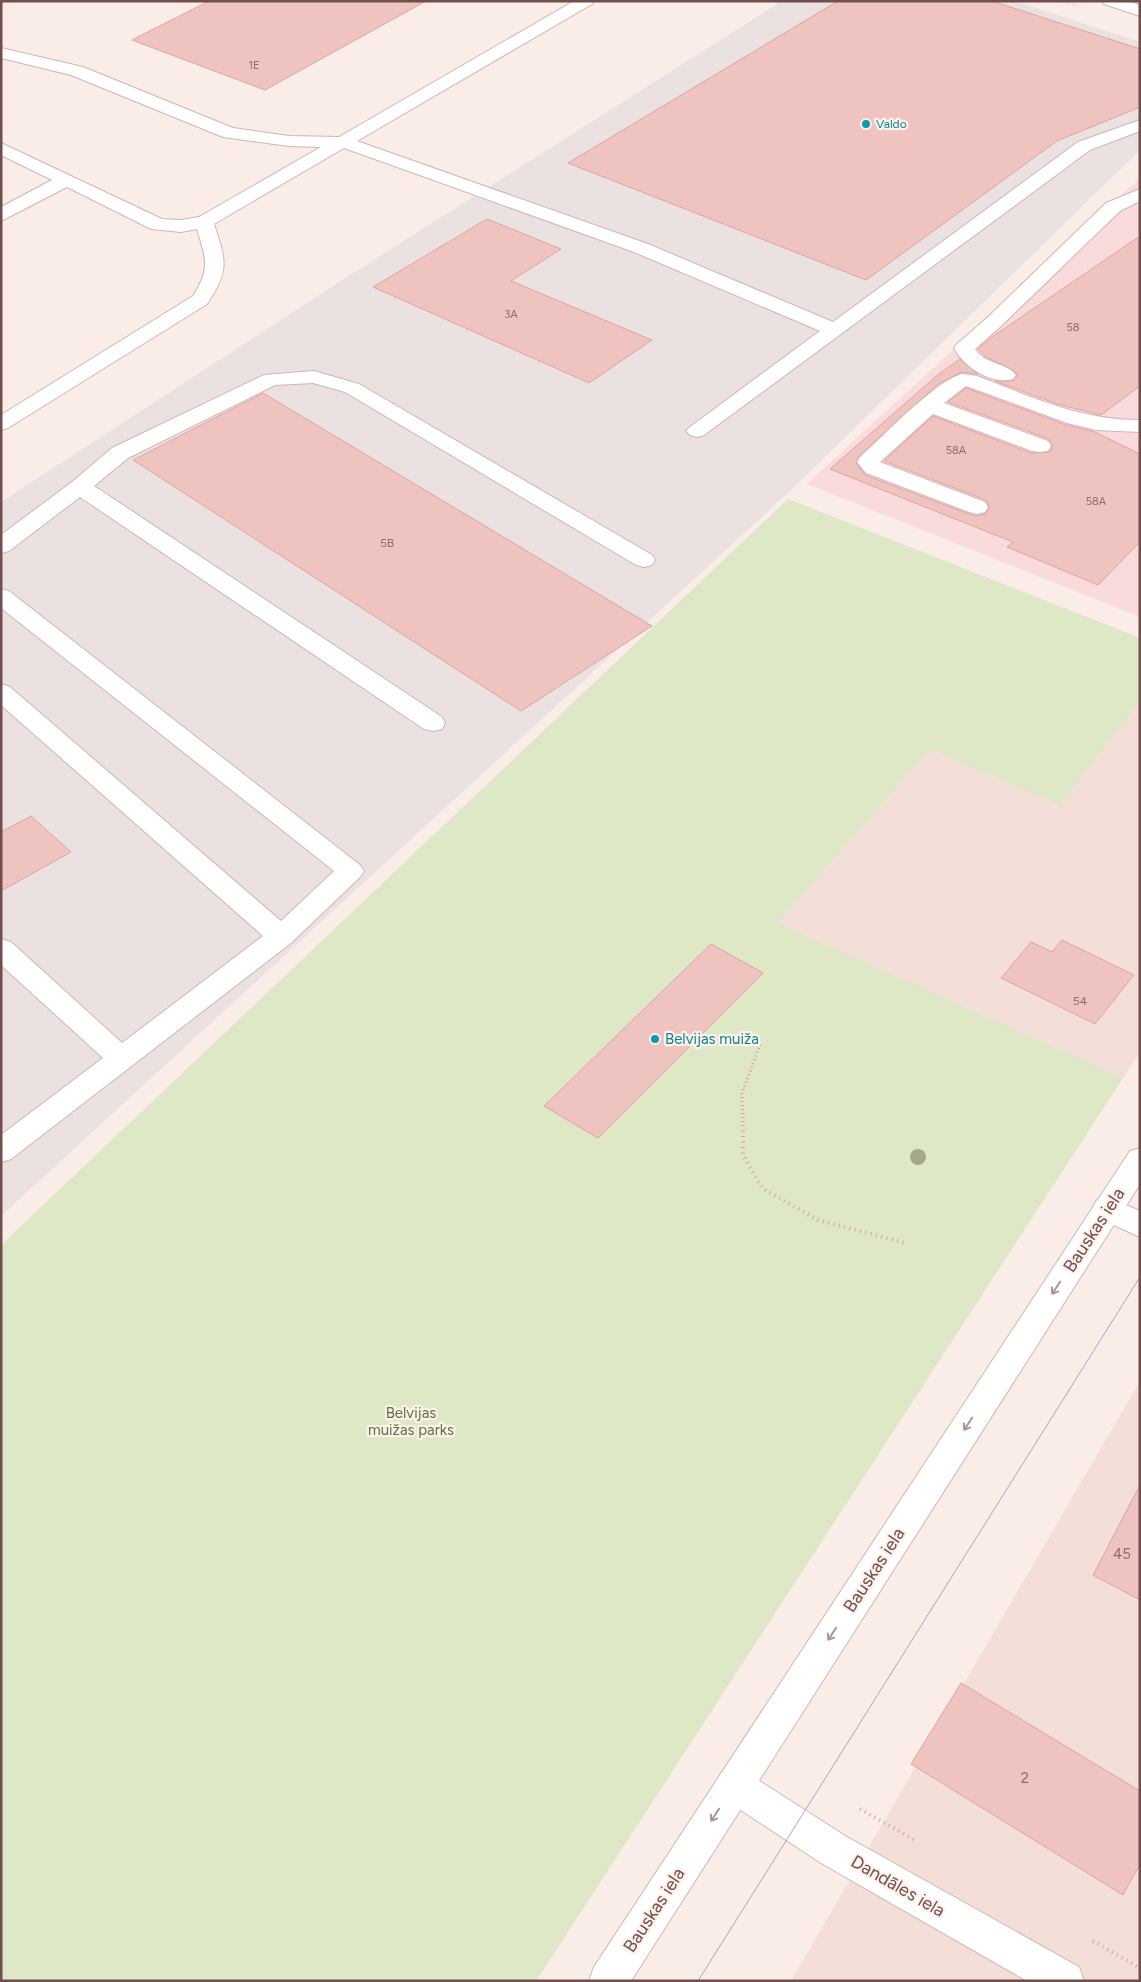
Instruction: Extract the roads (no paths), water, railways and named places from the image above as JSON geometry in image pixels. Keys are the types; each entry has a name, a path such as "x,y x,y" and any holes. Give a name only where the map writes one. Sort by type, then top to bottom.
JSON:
{"street":[{"path":"1,148 158,225 181,226 204,222 586,1"},
{"path":"1110,1 1140,11"},
{"path":"1,53 77,71 230,133 289,141 343,142 641,248 835,330"},
{"path":"698,431 1084,146 1140,125"},
{"path":"1,215 67,180"},
{"path":"1140,194 1113,207 964,348 968,356 976,363 1098,412 1116,412 1140,408"},
{"path":"1,424 200,300 213,279 215,258 204,222"},
{"path":"1,546 80,487 120,453 271,379 314,377 352,388 644,560"},
{"path":"977,508 874,468 868,462 952,385 962,380 970,380 1064,416 1110,426 1140,426"},
{"path":"929,405 1040,446"},
{"path":"80,487 433,722"},
{"path":"1,596 351,871 281,936 1,1150"},
{"path":"5,700 281,936"},
{"path":"1,949 122,1059"},
{"name":"Bauskas iela","path":"608,1981 1140,1159"},
{"path":"1107,1209 1140,1225"},
{"name":"Dandāles iela","path":"734,1785 834,1850 1065,1981"}],"tram line":[{"path":"698,1981 1140,1277"}],"place":[{"name":"Valdo","path":"866,124"},
{"name":"Belvijas muiža","path":"655,1039"}],"park label":[{"name":"Belvijas muižas parks","path":"411,1422"}]}
